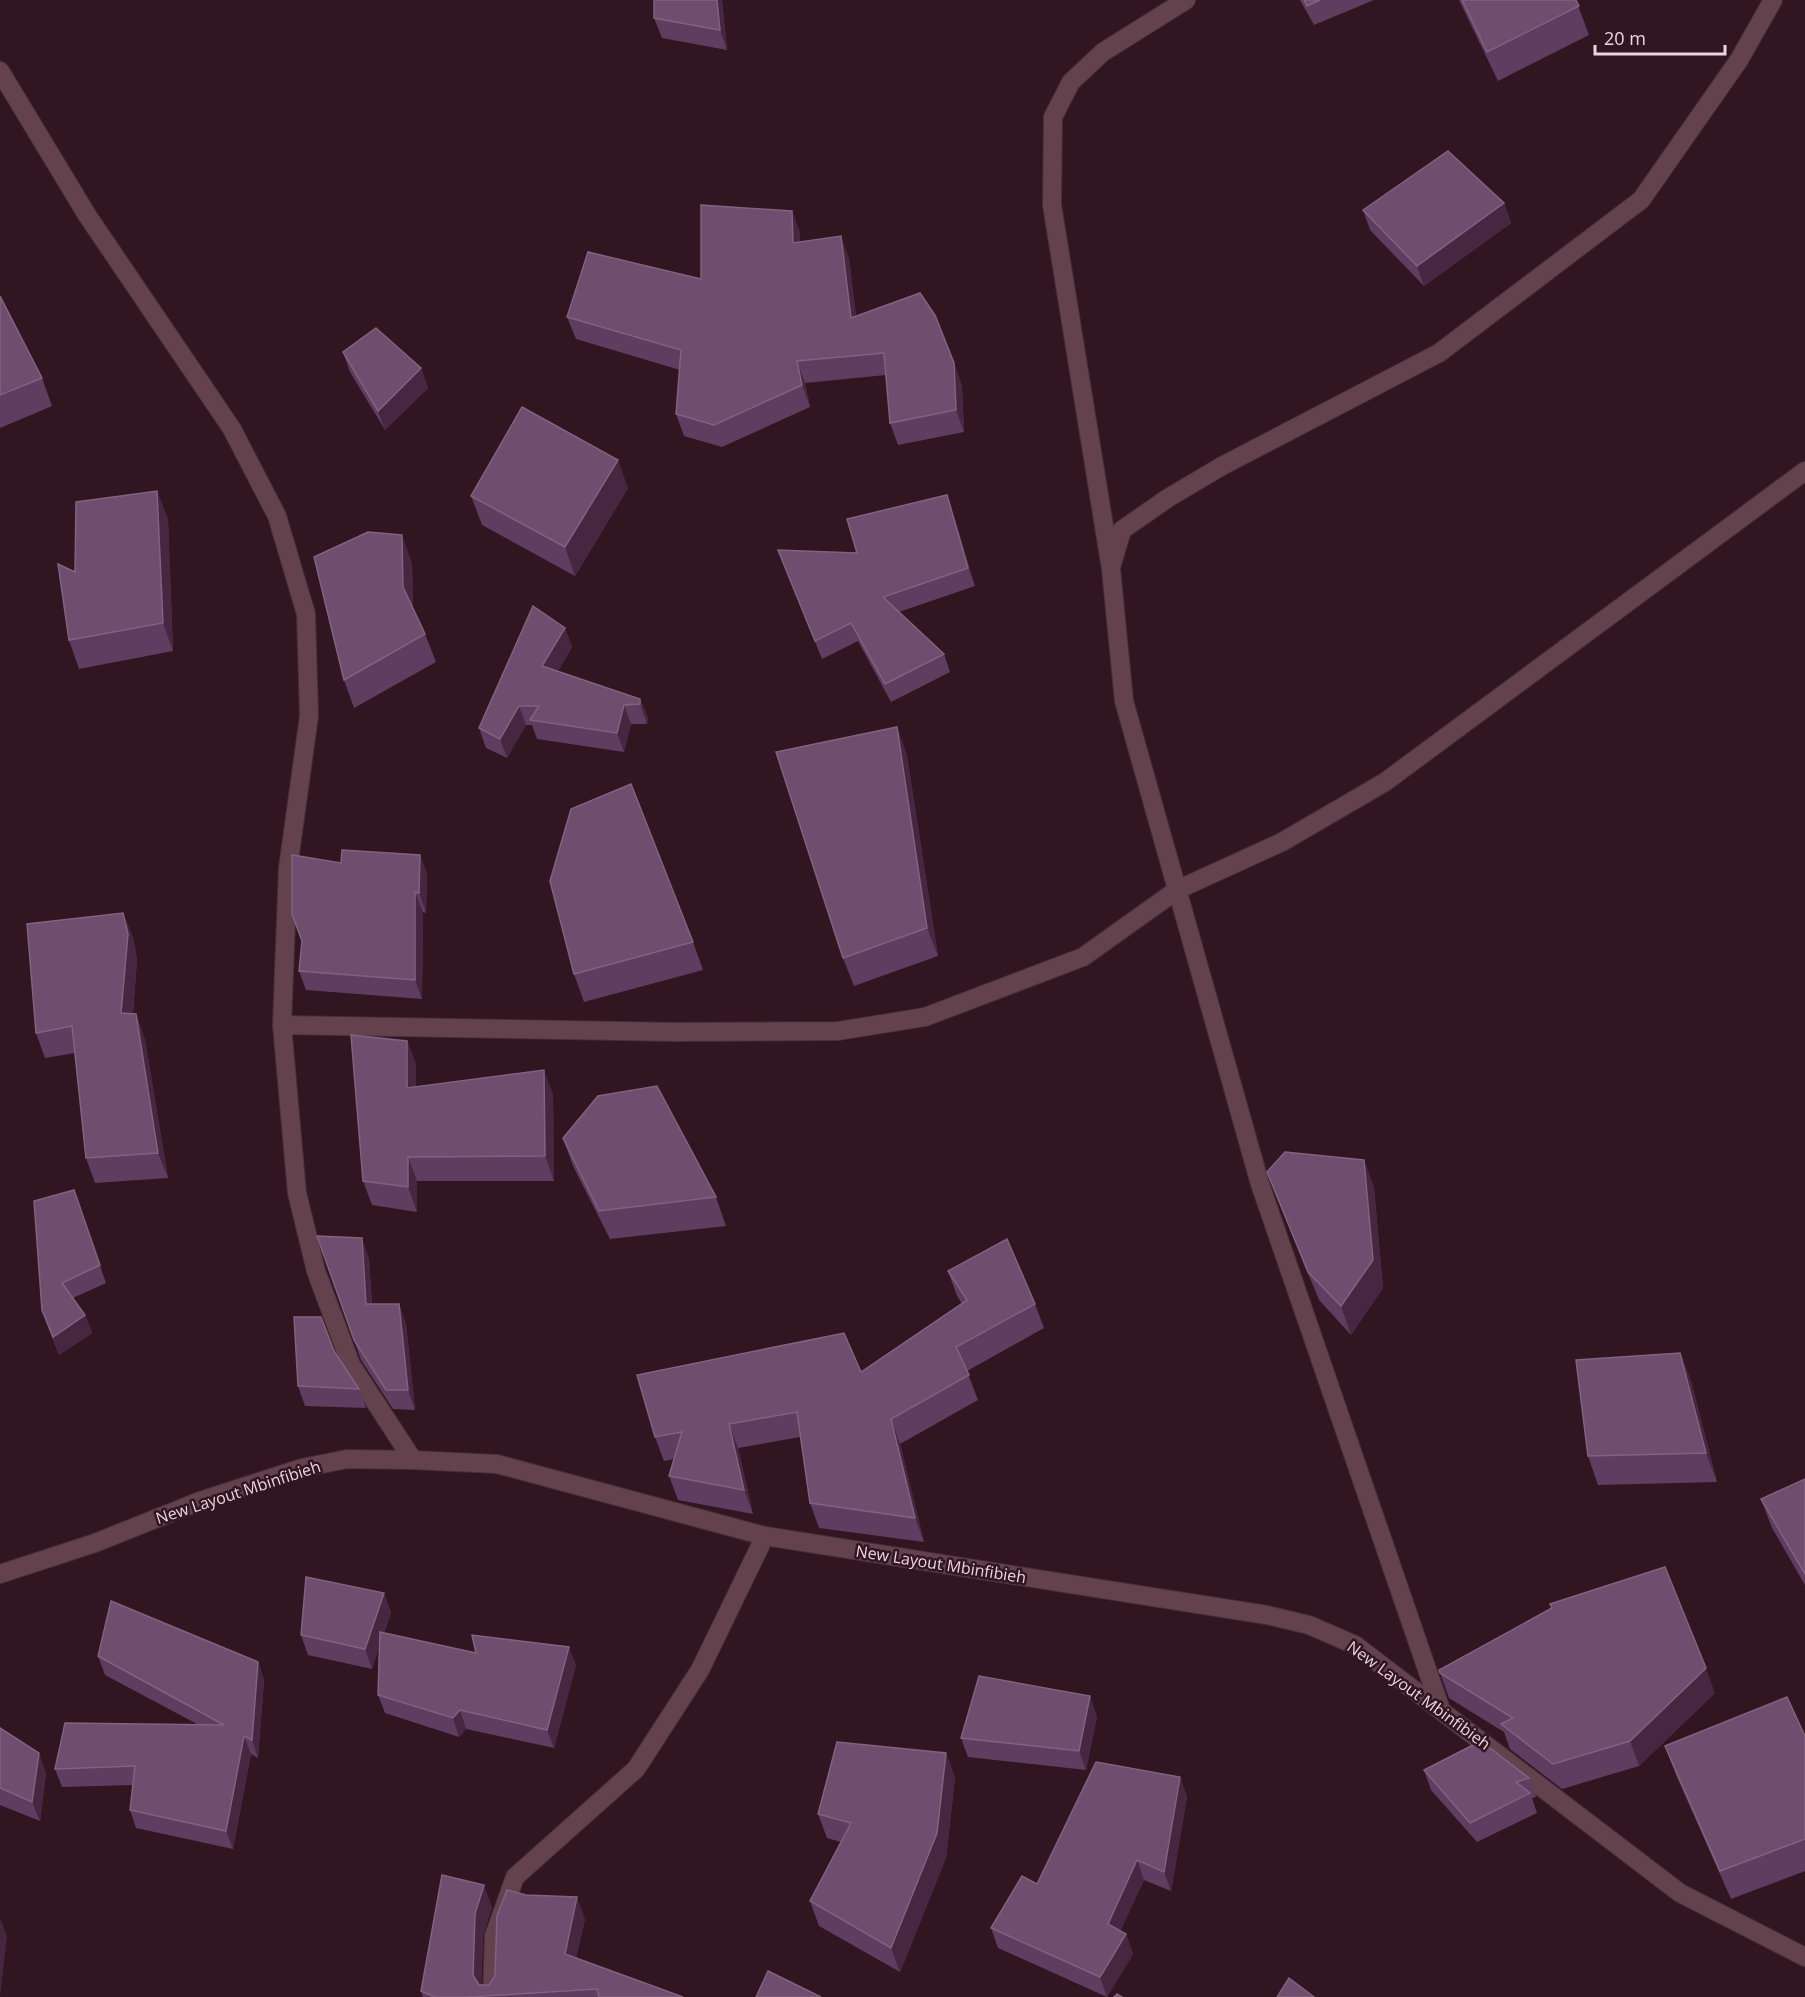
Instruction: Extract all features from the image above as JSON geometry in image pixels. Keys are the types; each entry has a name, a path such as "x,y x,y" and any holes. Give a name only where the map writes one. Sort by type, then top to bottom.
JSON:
{"street":[{"path":"1186,0 1103,52 1071,82 1053,117 1052,205 1111,568 1124,701 1260,1184 1441,1710"},
{"path":"1111,568 1122,530 1168,498 1222,466 1439,353 1641,200 1739,60 1773,0"},
{"path":"0,71 87,215 232,429 277,516 306,614 309,716 288,868 282,1025 297,1193 316,1271 351,1365 413,1461"},
{"path":"282,1025 675,1032 838,1031 925,1017 1083,957 1178,890 1282,842 1385,782 1805,471"},
{"name":"New Layout Mbinfibieh","path":"0,1574 95,1543 200,1501 302,1468 347,1459 413,1461 497,1464 765,1536 1267,1615 1309,1625 1355,1645 1680,1893 1805,1958"},
{"path":"492,1997 494,1936 515,1877 636,1768 700,1670 765,1536"}],"building":[{"path":"654,0 717,0 720,30 654,18"},
{"path":"1304,0 1320,0 1307,6"},
{"path":"1462,0 1576,0 1579,6 1487,52"},
{"path":"1448,151 1504,203 1417,266 1363,210"},
{"path":"701,205 792,211 793,243 841,236 851,318 920,293 935,315 954,363 956,410 890,423 884,353 797,361 802,385 714,425 676,414 681,350 567,317 588,252 701,279"},
{"path":"0,296 42,378 0,395"},
{"path":"376,328 421,368 378,411 343,352"},
{"path":"522,407 618,460 565,547 471,496"},
{"path":"157,491 163,623 69,640 58,564 75,572 76,502"},
{"path":"947,495 968,568 883,597 944,654 885,684 851,623 815,641 778,550 857,553 847,519"},
{"path":"368,532 402,535 403,587 425,634 344,680 314,557"},
{"path":"533,606 565,628 542,666 640,699 640,704 624,705 617,733 530,720 539,706 519,706 500,739 479,728"},
{"path":"897,727 927,928 843,958 776,752"},
{"path":"631,784 693,942 574,974 550,881 571,809"},
{"path":"342,850 420,855 419,893 415,892 415,980 299,971 302,941 292,914 292,855 341,863"},
{"path":"123,913 128,934 121,1013 136,1014 158,1153 86,1158 72,1026 36,1033 27,924"},
{"path":"351,1035 407,1041 407,1088 544,1070 545,1156 408,1157 408,1187 363,1181"},
{"path":"657,1086 716,1197 599,1211 563,1138 598,1096"},
{"path":"1285,1152 1364,1160 1373,1260 1341,1306 1308,1272 1267,1172"},
{"path":"74,1190 100,1265 62,1283 85,1315 53,1337 42,1310 34,1201"},
{"path":"317,1236 362,1238 366,1304 399,1304 408,1390 386,1390 354,1340"},
{"path":"1007,1239 1035,1304 956,1347 969,1375 891,1419 915,1518 810,1503 797,1412 729,1424 744,1490 669,1476 682,1432 655,1437 637,1375 844,1333 861,1372 967,1300 948,1271"},
{"path":"294,1317 321,1317 334,1351 359,1389 298,1386"},
{"path":"1680,1353 1706,1453 1588,1456 1576,1360"},
{"path":"1805,1479 1805,1574 1761,1499"},
{"path":"1665,1567 1706,1668 1630,1741 1553,1764 1501,1724 1513,1718 1440,1673 1439,1670 1552,1608 1550,1604"},
{"path":"306,1577 384,1593 365,1649 301,1635"},
{"path":"111,1601 258,1662 252,1740 244,1736 226,1831 130,1810 135,1766 55,1769 65,1723 224,1725 98,1656"},
{"path":"380,1632 476,1653 472,1635 569,1647 547,1730 460,1710 453,1718 378,1695"},
{"path":"979,1676 1090,1696 1079,1751 961,1738"},
{"path":"1787,1697 1805,1736 1805,1839 1720,1871 1665,1746"},
{"path":"0,1728 39,1753 32,1802 0,1788"},
{"path":"1481,1741 1529,1778 1516,1782 1530,1793 1470,1823 1424,1770"},
{"path":"837,1742 946,1753 937,1833 891,1948 810,1901 851,1823 818,1814"},
{"path":"1096,1762 1180,1777 1164,1872 1137,1860 1108,1924 1126,1934 1100,1977 991,1928 1022,1876 1037,1884"},
{"path":"442,1875 484,1885 475,1914 473,1975 479,1985 489,1985 495,1976 497,1916 507,1890 526,1895 577,1897 565,1954 683,1997 599,1997 597,1989 468,1997 435,1997 421,1991"},
{"path":"768,1971 821,1997 756,1997"},
{"path":"1289,1978 1314,1997 1277,1997"}]}
